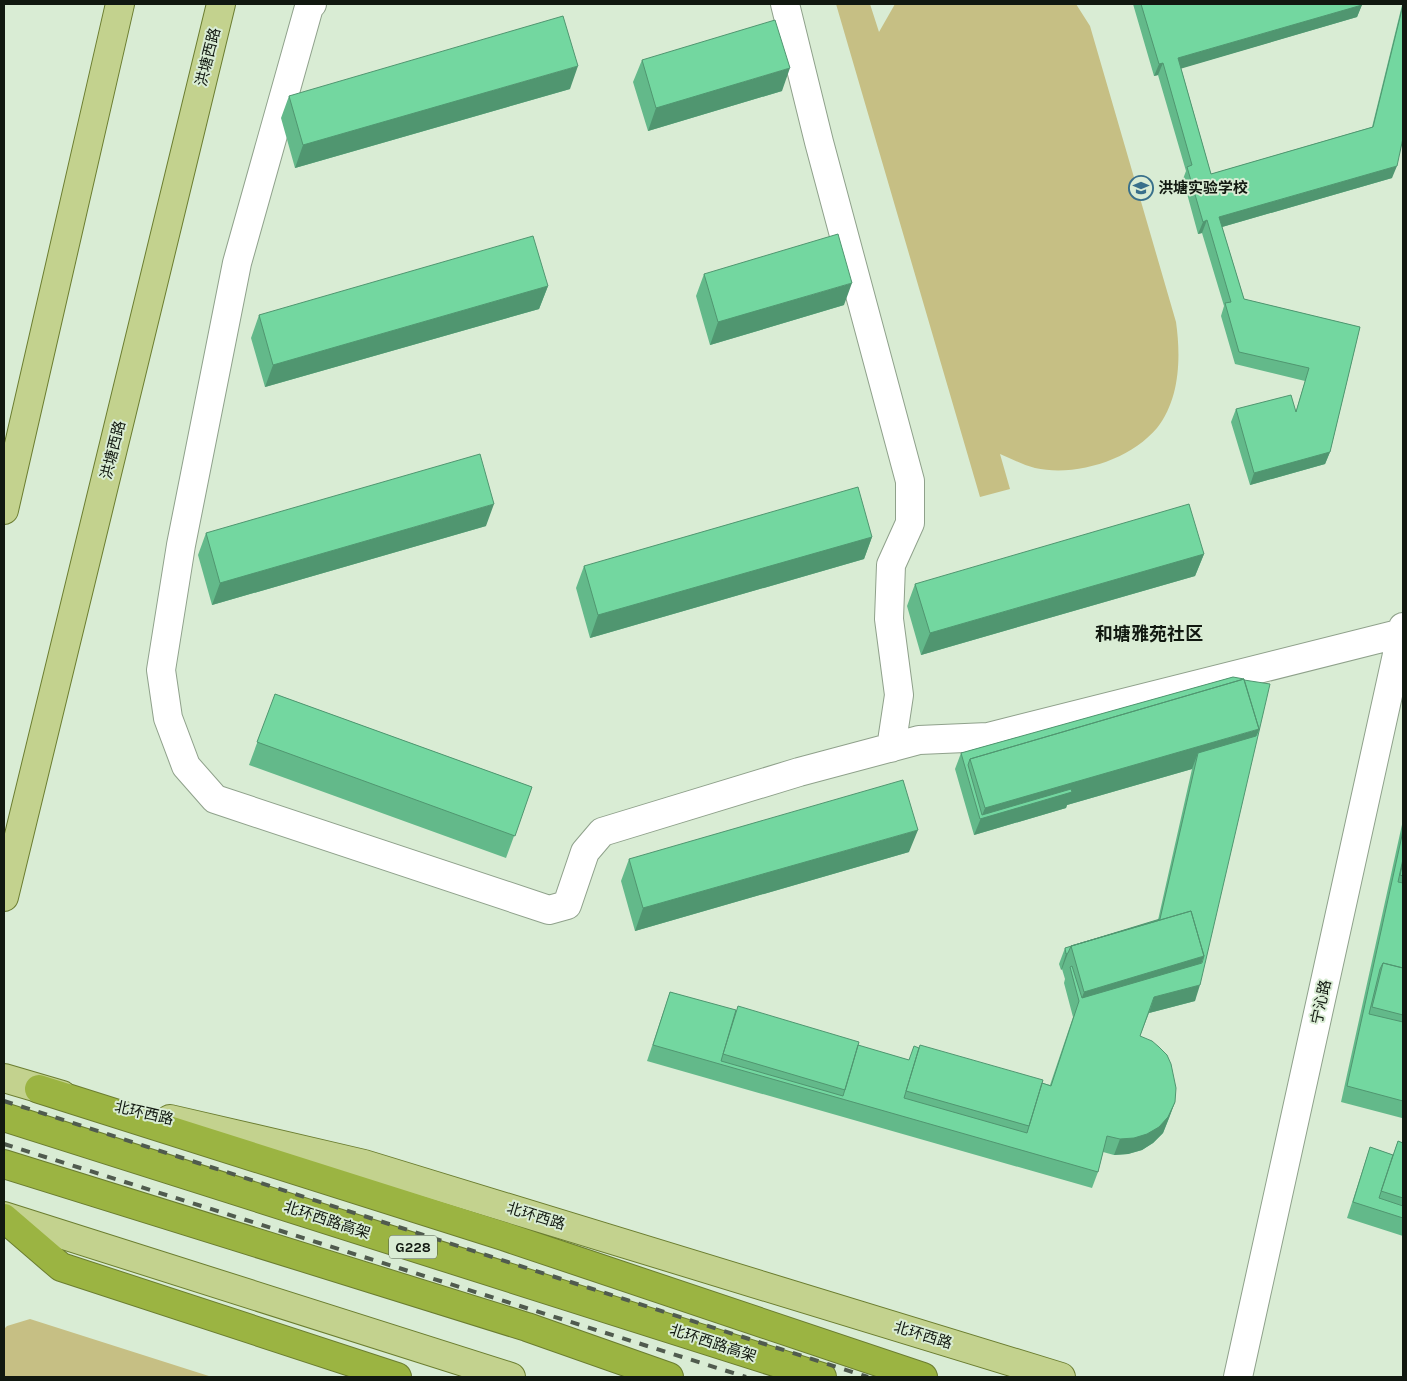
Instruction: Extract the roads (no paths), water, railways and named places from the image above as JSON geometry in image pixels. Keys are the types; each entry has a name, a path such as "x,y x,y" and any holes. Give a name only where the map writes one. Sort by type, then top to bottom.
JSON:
{"highway":[{"path":"39,1090 503,1236 923,1377"},
{"name":"北环西路高架","path":"4,1117 822,1377"},
{"path":"4,1164 527,1327 669,1377"},
{"path":"4,1217 61,1267 397,1377"}],"main road":[{"path":"4,510 120,4"},
{"name":"洪塘西路","path":"4,897 221,4"},
{"name":"北环西路","path":"4,1078 39,1090 364,1164 1061,1377"},
{"path":"4,1217 511,1377"}],"street":[{"path":"312,4 309,7 237,262 181,545 161,670 168,718 186,766 215,799 549,910 567,906 585,852 602,832 799,772 919,740 988,737 1403,630"},
{"path":"785,4 819,142 910,481 910,523 891,565 889,619 898,695 891,748"},
{"name":"宁沁路","path":"1238,1377 1396,694 1403,630"}],"railway":[{"path":"4,1101 868,1377"},
{"path":"4,1144 746,1377"}],"place":[{"name":"洪塘实验学校","path":"1141,188"}],"district":[{"name":"和塘雅苑社区","path":"1149,634"}]}
